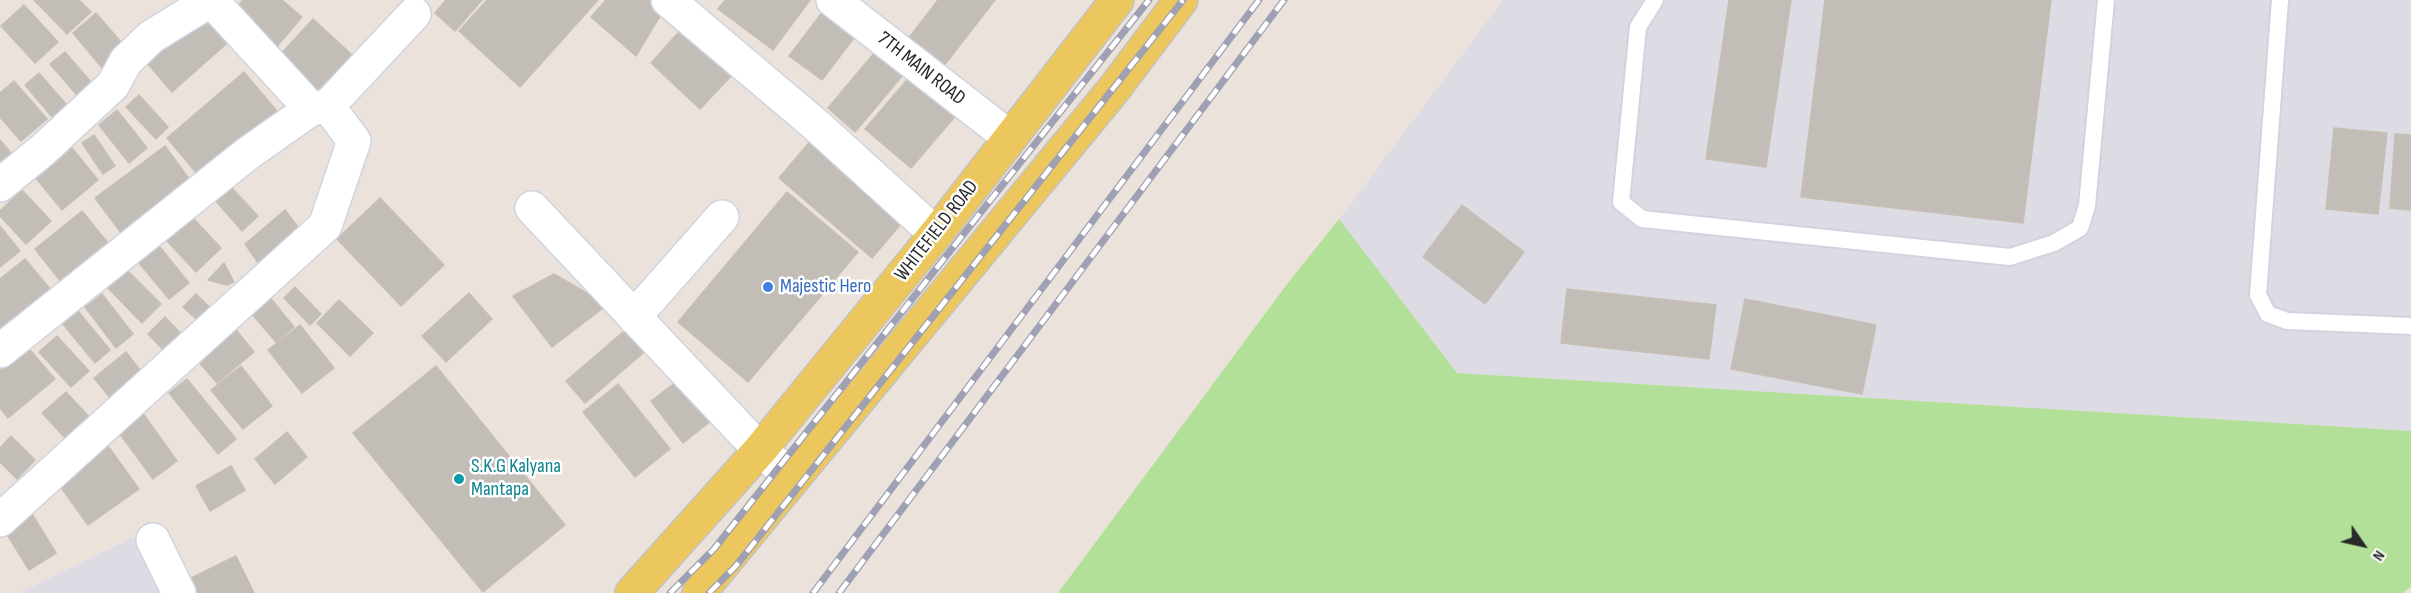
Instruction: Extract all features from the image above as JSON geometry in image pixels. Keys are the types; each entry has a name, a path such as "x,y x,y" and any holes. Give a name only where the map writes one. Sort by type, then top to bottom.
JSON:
{"main road":[{"name":"WHITEFIELD ROAD","path":"632,593 760,450 936,234 1117,0"},
{"path":"699,593 1114,89 1181,0"}],"street":[{"path":"0,185 44,149 113,85 126,61 151,37 211,0 354,141 325,226 0,520"},
{"path":"668,0 816,125 936,234"},
{"name":"7TH MAIN ROAD","path":"833,0 1009,137"},
{"path":"0,351 247,154 319,108 414,5"},
{"path":"532,208 760,450 793,478"},
{"path":"634,317 722,217"},
{"path":"153,540 179,593"}],"lane":[{"path":"1654,0 1638,27 1621,202 1642,219 2010,257 2054,243 2080,228 2088,206 2106,0"},
{"path":"2280,0 2258,295 2268,314 2287,321 2411,326"}],"shaded area":[{"path":"1503,0 2411,0 2411,431 1457,373 1339,220"},
{"path":"134,537 163,593 20,593"}],"green space":[{"path":"1339,219 1457,373 2411,431 2411,587 2403,593 1058,593 1287,284"}],"building":[{"path":"34,0 79,0 91,12 67,34"},
{"path":"243,0 282,0 302,17 274,50 231,13"},
{"path":"446,0 482,0 455,31 435,13"},
{"path":"487,0 598,0 520,87 459,31"},
{"path":"606,0 649,0 660,16 636,56 591,17"},
{"path":"725,0 810,0 773,50 718,9"},
{"path":"938,0 995,0 943,67 908,39"},
{"path":"1729,0 1791,0 1766,167 1706,159"},
{"path":"1825,0 2051,0 2023,223 1801,197"},
{"path":"24,5 58,42 35,63 1,26"},
{"path":"827,6 860,30 822,80 789,56"},
{"path":"96,13 127,49 103,69 73,33"},
{"path":"207,17 234,37 172,92 140,55"},
{"path":"313,19 363,65 328,103 278,57"},
{"path":"685,25 735,72 700,109 651,63"},
{"path":"65,52 97,89 82,101 50,64"},
{"path":"875,52 903,75 855,132 828,108"},
{"path":"244,72 281,116 204,182 167,138"},
{"path":"39,73 72,111 58,124 25,85"},
{"path":"912,74 958,113 911,168 865,129"},
{"path":"14,81 47,119 21,141 0,117 0,93"},
{"path":"139,95 168,127 156,139 126,107"},
{"path":"117,110 147,148 129,163 99,125"},
{"path":"2334,128 2387,133 2378,214 2326,209"},
{"path":"2395,134 2411,135 2411,210 2390,208"},
{"path":"94,135 115,166 103,174 82,143"},
{"path":"812,139 905,219 872,258 779,178"},
{"path":"0,140 12,154 0,165"},
{"path":"165,146 198,191 128,242 95,198"},
{"path":"72,148 98,180 62,210 36,178"},
{"path":"230,186 258,216 242,231 215,200"},
{"path":"22,190 51,221 26,244 0,216 0,211"},
{"name":"Majestic Hero","path":"787,192 858,252 748,382 678,322"},
{"path":"380,198 444,265 401,306 337,239"},
{"path":"1462,205 1524,252 1485,304 1423,257"},
{"path":"285,210 300,230 261,267 245,244"},
{"path":"82,211 116,253 69,292 35,249"},
{"path":"193,218 221,248 196,272 167,241"},
{"path":"0,226 20,251 0,267"},
{"path":"151,236 189,283 169,299 130,252"},
{"path":"25,259 57,297 0,331 0,279"},
{"path":"224,263 234,282 227,285 208,280"},
{"path":"122,265 161,304 142,323 104,284"},
{"path":"554,274 607,305 552,347 513,296"},
{"path":"295,287 321,314 310,325 284,298"},
{"path":"1567,289 1716,305 1709,359 1561,343"},
{"path":"469,293 492,319 446,362 422,336"},
{"path":"102,294 133,334 116,348 85,307"},
{"path":"196,294 217,314 205,327 183,307"},
{"path":"268,295 294,327 276,342 249,311"},
{"path":"1745,299 1876,325 1862,394 1731,369"},
{"path":"339,300 373,333 350,356 317,323"},
{"path":"78,311 110,350 95,363 63,324"},
{"path":"165,317 188,341 171,358 148,334"},
{"path":"229,321 254,352 217,383 191,353"},
{"path":"300,325 334,368 302,393 268,350"},
{"path":"630,326 649,348 585,403 566,381"},
{"path":"57,336 89,371 71,387 39,352"},
{"path":"24,343 55,379 8,418 0,408 0,363"},
{"path":"126,352 147,379 115,404 94,378"},
{"path":"241,366 272,406 243,429 211,390"},
{"name":"S.K.G Kalyana Mantapa","path":"436,366 565,525 483,592 353,433"},
{"path":"187,379 236,439 218,454 169,393"},
{"path":"680,379 712,420 683,443 651,401"},
{"path":"618,384 670,449 635,477 583,412"},
{"path":"66,392 91,419 67,440 42,413"},
{"path":"142,412 177,461 153,479 117,430"},
{"path":"287,432 307,457 275,484 255,459"},
{"path":"11,436 35,460 17,479 0,462 0,448"},
{"path":"103,439 139,489 88,525 52,475"},
{"path":"231,466 245,490 210,511 196,486"},
{"path":"32,514 56,553 29,570 5,531"},
{"path":"236,556 254,593 198,593 191,578"}],"railway":[{"path":"670,593 714,549 1149,0"},
{"path":"709,593 735,567 1183,0"},
{"path":"813,593 1259,0"},
{"path":"839,593 1284,0"}],"place":[{"name":"Majestic Hero","path":"768,287"},
{"name":"S.K.G Kalyana Mantapa","path":"459,479"}]}
